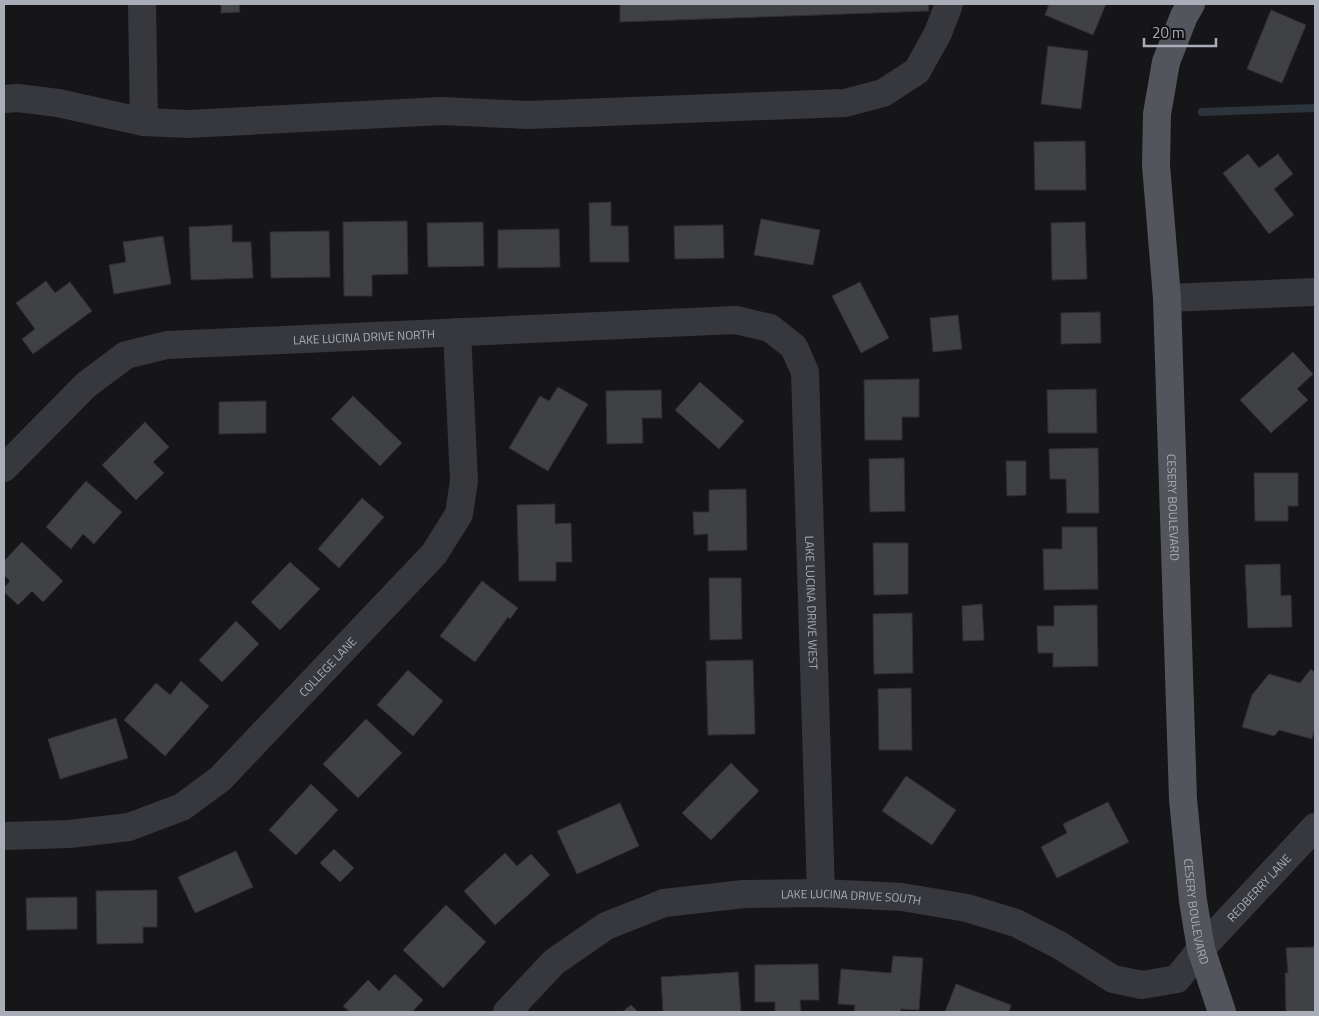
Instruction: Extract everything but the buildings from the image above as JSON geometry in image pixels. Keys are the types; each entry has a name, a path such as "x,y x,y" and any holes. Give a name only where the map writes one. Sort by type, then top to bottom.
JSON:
{"main road":[{"name":"CESERY BOULEVARD","path":"1191,4 1184,16 1166,62 1157,114 1156,165 1167,298 1183,799 1193,900 1201,949 1222,1012"}],"street":[{"path":"142,4 144,122"},
{"path":"4,99 18,98 58,103 144,122 187,124 443,111 527,115 845,103 883,93 917,71 938,33 949,4"},
{"path":"1167,298 1315,292"},
{"name":"LAKE LUCINA DRIVE NORTH","path":"4,468 86,385 126,355 166,345 736,320 770,328"},
{"name":"LAKE LUCINA DRIVE WEST","path":"770,328 794,347 805,372 821,892"},
{"name":"COLLEGE LANE","path":"4,836 69,834 129,826 182,808 220,779 434,554 459,514 464,481 457,332"},
{"name":"REDBERRY LANE","path":"1201,949 1315,827"},
{"name":"LAKE LUCINA DRIVE SOUTH","path":"507,1012 554,962 606,926 664,903 744,894 821,892 902,897 967,908 1016,923 1059,945 1113,979 1142,985 1177,979 1201,949"}],"waterway":[{"path":"1202,112 1315,108"}]}
